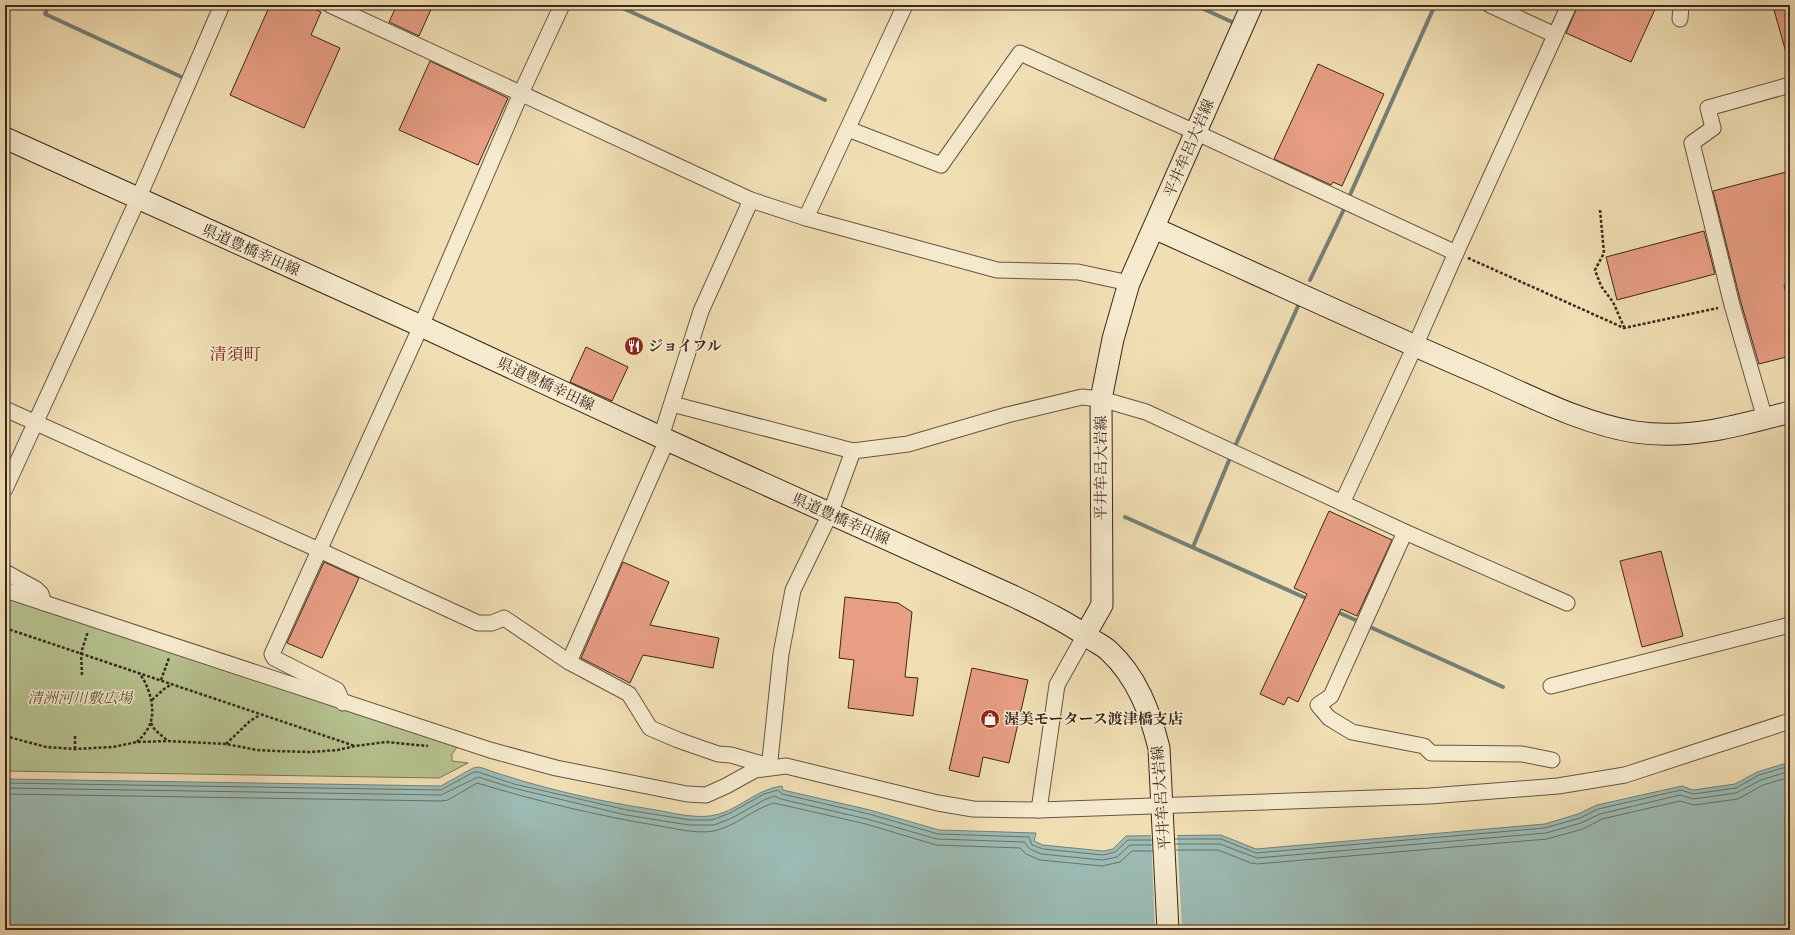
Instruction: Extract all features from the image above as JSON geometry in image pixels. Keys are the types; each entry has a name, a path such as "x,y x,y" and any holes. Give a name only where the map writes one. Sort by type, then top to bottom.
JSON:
{"main road":[{"name":"平井牟呂大岩線","path":"1168,930 1159,748 1153,724 1145,703 1136,686 1122,666 1108,650 1086,635 1102,605 1101,399 1112,338 1129,283 1252,5"},
{"name":"県道豊橋幸田線","path":"5,138 421,326 664,439 1013,596 1060,619 1086,635"},
{"path":"1154,228 1415,346 1600,425 1642,433 1688,434 1721,430 1790,412"}],"street":[{"path":"5,489 138,199 222,5"},
{"path":"330,5 751,200 806,218 997,270 1078,272 1129,283"},
{"path":"343,702 337,690 274,658 272,654 421,326 522,93 562,5"},
{"path":"806,218 905,5"},
{"path":"1490,5 1555,35"},
{"path":"1342,503 1415,346 1456,252 1569,5"},
{"path":"848,129 941,165 1020,53 1456,252"},
{"path":"1765,419 1732,305 1692,143 1713,128 1708,108 1790,85"},
{"path":"569,662 664,439 672,404 701,311 751,200"},
{"path":"672,404 853,451 908,444 1007,415 1082,397 1101,399 1146,412 1405,532 1567,603"},
{"path":"5,409 478,623 492,623 504,618 569,662 629,694 650,728 678,740 718,754 731,755 772,767"},
{"path":"772,767 770,760 781,654 793,590 830,514 853,451"},
{"path":"1405,532 1331,696 1318,705 1329,718 1352,732 1424,746 1431,753 1522,754 1552,760"},
{"path":"5,572 36,589 41,594 44,603"},
{"path":"5,590 490,750 548,766 671,792 706,795 755,770 786,766 938,803 973,809 1039,810 1163,807 1430,796 1558,786 1625,774 1789,721"},
{"path":"1551,686 1790,626"},
{"path":"1039,810 1057,685 1086,635"}],"path":[{"path":"1600,210 1604,253 1595,270 1601,286 1613,302 1624,328"},
{"path":"1456,252 1624,328 1732,305"},
{"path":"82,675 81,653 92,619"},
{"path":"5,628 355,746"},
{"path":"161,680 172,646"},
{"path":"138,672 143,678 152,700 151,723 155,730 168,741"},
{"path":"152,700 158,693 172,684"},
{"path":"226,744 250,721 261,715"},
{"path":"137,742 151,723"},
{"path":"5,736 46,748 75,749 113,748 137,742 168,741 226,744 257,750 280,752 338,750 355,746 397,742 434,747"},
{"path":"75,736 75,749"}],"green space":[{"name":"清洲河川敷広場","path":"5,595 458,746 452,754 452,761 468,763 439,778 5,771"}],"water":[{"path":"1790,762 1790,930 5,930 5,779 441,786 473,768 479,767 522,781 589,798 696,816 710,816 719,814 772,788 782,786 783,790 870,810 939,830 1036,833 1034,841 1043,845 1103,851 1113,849 1126,836 1221,835 1256,849 1545,824 1578,814 1597,805 1682,786 1693,790 1735,784 1757,772"}],"pier":[{"path":"1177,833 1182,930 1155,930 1151,834"}],"building":[{"path":"270,5 306,5 321,12 311,35 340,48 304,128 230,95"},
{"path":"397,5 433,5 419,36 389,22"},
{"path":"1578,5 1657,5 1631,62 1566,33"},
{"path":"1790,6 1790,55 1787,56 1774,10"},
{"path":"430,61 508,98 478,165 399,130"},
{"path":"1318,64 1384,94 1342,186 1333,182 1331,185 1274,159"},
{"path":"1790,171 1790,284 1784,285 1790,308 1790,356 1759,364 1741,303 1713,191"},
{"path":"1704,231 1715,274 1617,300 1606,257"},
{"path":"586,347 628,367 612,401 570,382"},
{"path":"1329,511 1392,540 1357,616 1341,609 1298,702 1288,697 1284,705 1260,694 1307,594 1294,588"},
{"path":"1661,551 1683,636 1642,647 1620,561"},
{"path":"324,562 359,578 322,658 287,643"},
{"path":"623,562 669,582 650,625 719,638 713,668 643,655 630,683 581,658"},
{"path":"845,597 898,603 912,612 905,677 918,678 913,716 848,708 854,660 839,658"},
{"name":"渥美モータース渡津橋支店","path":"972,668 1028,680 1009,763 983,757 979,777 949,770"}],"waterway":[{"path":"49,5 45,14 186,79"},
{"path":"616,5 825,100"},
{"path":"1195,5 1232,22"},
{"path":"1349,197 1435,5"},
{"path":"1310,280 1346,205"},
{"path":"1236,444 1299,304"},
{"path":"1193,547 1230,458"},
{"path":"1125,517 1310,600"},
{"path":"1335,611 1360,622"},
{"path":"1370,627 1503,687"}],"place":[{"name":"ジョイフル","path":"634,346"},
{"name":"渥美モータース渡津橋支店","path":"990,719"}],"district":[{"name":"清須町","path":"235,354"}]}
